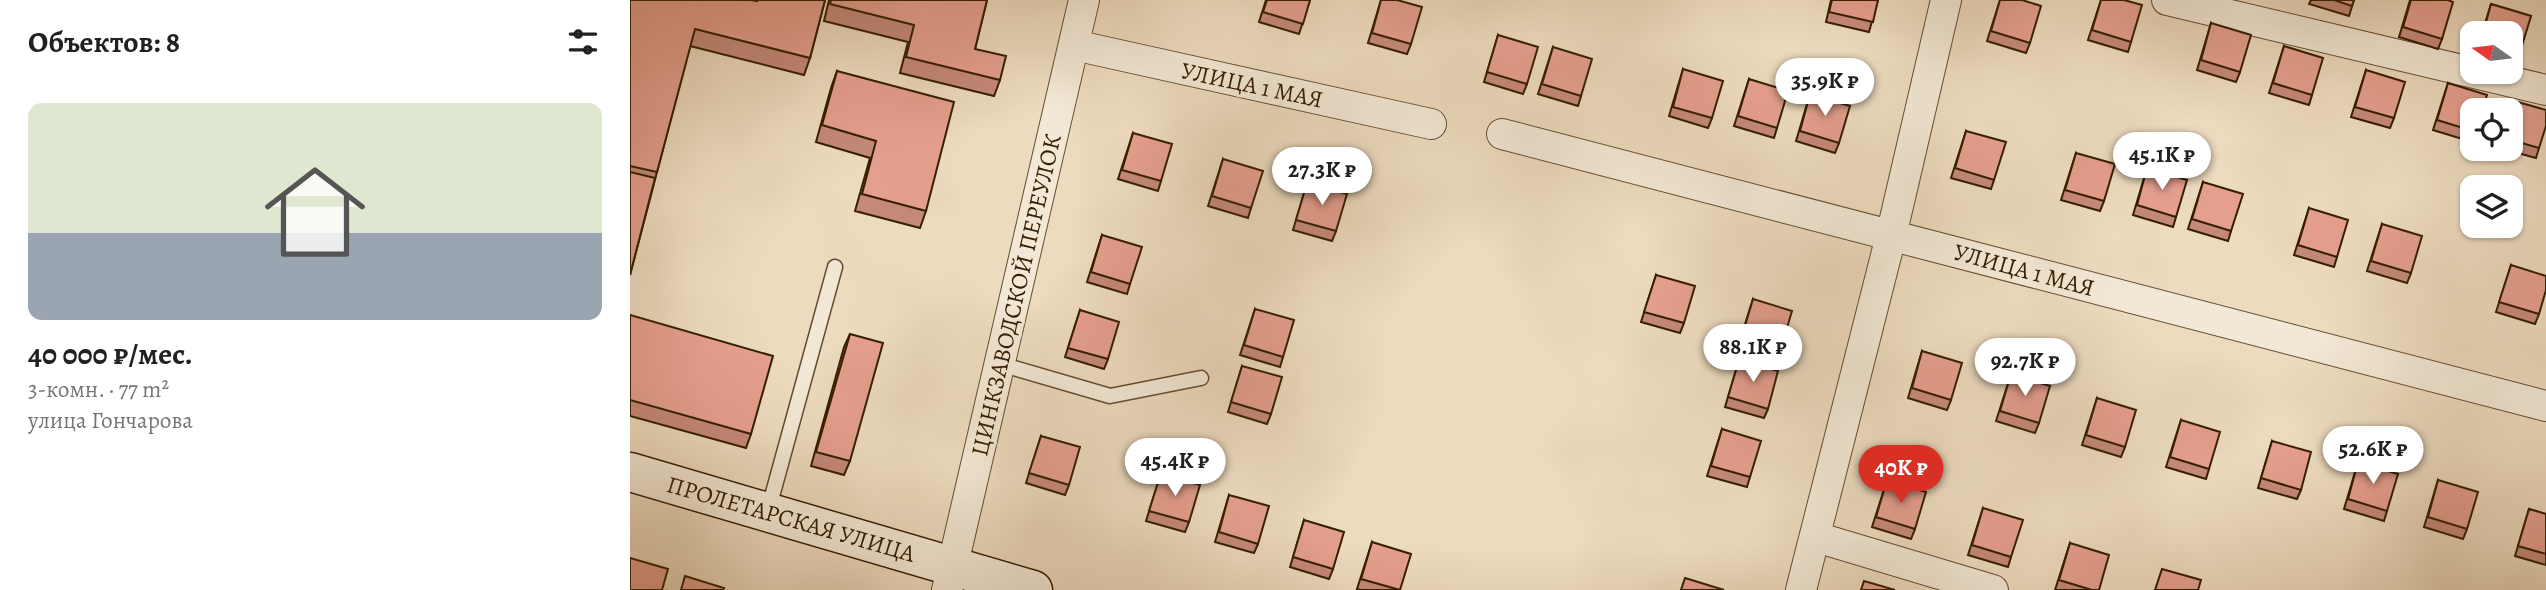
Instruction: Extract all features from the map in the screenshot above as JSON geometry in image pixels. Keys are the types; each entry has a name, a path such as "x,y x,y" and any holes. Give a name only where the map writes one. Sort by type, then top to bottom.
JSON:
{"main road":[{"name":"ПРОЛЕТАРСКАЯ УЛИЦА","path":"630,472 767,512 950,578 1033,590"}],"street":[{"name":"ЦИНКЗАВОДСКОЙ ПЕРЕУЛОК","path":"950,578 1084,0"},
{"path":"1801,590 1891,236 1947,0"},
{"path":"2167,0 2546,90"},
{"name":"УЛИЦА 1 МАЯ","path":"1074,45 1431,124"},
{"name":"УЛИЦА 1 МАЯ","path":"1502,134 2546,406"},
{"path":"1816,537 1993,590"}],"lane":[{"path":"767,512 835,267"},
{"path":"1000,364 1110,396 1201,378"}],"building":[{"path":"630,0 825,0 810,58 695,29 657,172 630,166"},
{"path":"831,0 987,0 975,49 1006,56 1000,80 906,57 914,25 830,4"},
{"path":"1267,0 1310,0 1303,24 1263,12"},
{"path":"1381,0 1397,0 1422,7 1411,44 1372,33"},
{"path":"1832,0 1878,0 1873,22 1829,12"},
{"path":"2000,0 2022,0 2041,6 2030,43 1991,31"},
{"path":"2101,0 2124,0 2142,5 2131,42 2092,30"},
{"path":"2334,0 2354,0 2352,6"},
{"path":"2411,0 2453,2 2442,39 2403,27"},
{"path":"2491,4 2531,16 2524,39 2524,21 2486,21"},
{"path":"2211,23 2251,35 2240,72 2201,60"},
{"path":"1498,35 1538,47 1527,84 1487,72"},
{"path":"2284,46 2323,58 2312,95 2273,83"},
{"path":"1553,47 1592,59 1581,96 1542,84"},
{"path":"1683,69 1723,81 1712,118 1673,107"},
{"path":"2366,70 2405,82 2394,118 2355,107"},
{"path":"837,71 954,102 926,211 862,194 876,141 822,125"},
{"path":"1749,79 1788,91 1777,128 1738,116"},
{"path":"2448,83 2487,95 2486,98 2460,98 2460,127 2437,120"},
{"path":"1810,94 1850,106 1839,143 1800,131"},
{"path":"2523,103 2546,110 2546,126 2539,148 2523,143"},
{"path":"1966,131 2006,142 1994,180 1955,168"},
{"path":"1133,133 1172,144 1161,181 1122,170"},
{"path":"2076,153 2115,164 2104,201 2065,190"},
{"path":"1223,159 1263,171 1251,208 1212,196"},
{"path":"2147,168 2187,180 2176,217 2137,205"},
{"path":"630,172 655,178 630,275"},
{"path":"2203,182 2243,194 2231,231 2192,219"},
{"path":"1307,183 1347,194 1336,231 1296,220"},
{"path":"2309,208 2348,220 2337,257 2298,245"},
{"path":"2382,224 2422,236 2411,273 2371,261"},
{"path":"1102,235 1142,247 1130,284 1091,272"},
{"path":"2511,265 2546,276 2546,290 2539,314 2499,302"},
{"path":"1656,275 1695,286 1684,323 1644,312"},
{"path":"1753,299 1792,311 1781,348 1742,336"},
{"path":"1255,309 1294,320 1283,357 1244,345"},
{"path":"1080,310 1119,322 1108,359 1068,348"},
{"path":"630,315 773,356 751,434 630,400"},
{"path":"850,334 883,343 850,461 816,452"},
{"path":"1922,351 1962,363 1951,400 1912,388"},
{"path":"1739,360 1778,371 1768,409 1728,397"},
{"path":"1242,366 1282,377 1271,414 1231,402"},
{"path":"2011,374 2050,386 2039,423 2000,411"},
{"path":"2097,398 2136,410 2125,447 2086,435"},
{"path":"2181,420 2220,432 2209,469 2170,457"},
{"path":"1722,429 1761,441 1750,477 1711,466"},
{"path":"1041,436 1080,447 1069,485 1029,473"},
{"path":"2272,441 2311,452 2301,490 2261,478"},
{"path":"2358,462 2398,474 2387,511 2348,499"},
{"path":"1161,473 1200,485 1189,522 1149,511"},
{"path":"1887,480 1926,492 1915,529 1876,517"},
{"path":"2438,480 2478,492 2467,529 2428,517"},
{"path":"1229,495 1269,506 1258,544 1219,532"},
{"path":"1983,508 2023,520 2011,557 1972,545"},
{"path":"2529,509 2546,514 2546,554 2518,546"},
{"path":"1304,520 1344,532 1333,569 1293,557"},
{"path":"1372,542 1411,554 1400,590 1361,579"},
{"path":"2070,543 2109,555 2099,590 2059,580"},
{"path":"630,558 668,569 662,590 630,590"},
{"path":"2162,569 2201,580 2198,590 2155,590"},
{"path":"685,576 724,588 681,590"},
{"path":"1685,578 1724,590 1681,590"},
{"path":"1864,581 1895,590 1861,590"}]}
